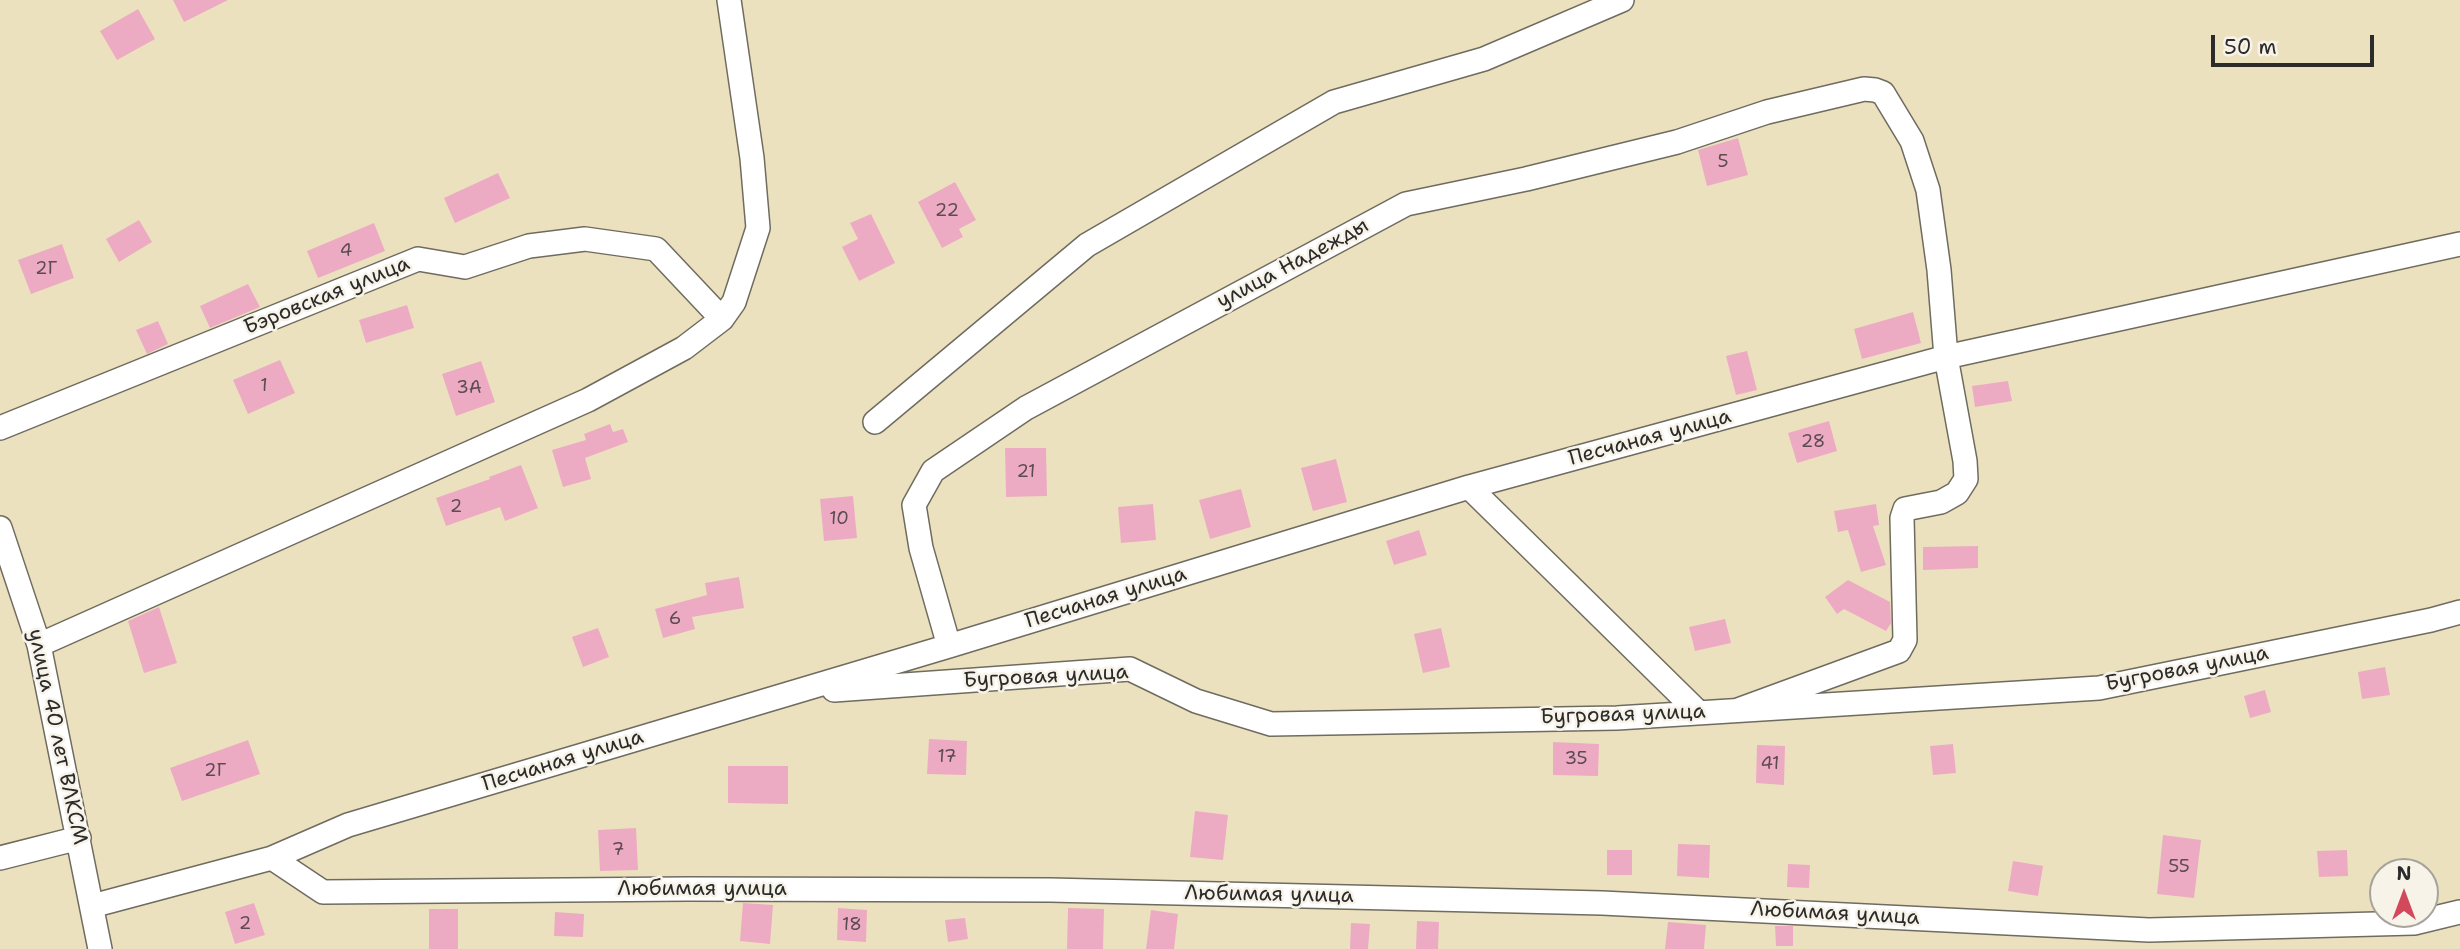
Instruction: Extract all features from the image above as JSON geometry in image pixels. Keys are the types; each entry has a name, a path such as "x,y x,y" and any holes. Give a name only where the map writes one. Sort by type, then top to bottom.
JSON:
{"street":[{"path":"39,645 588,400 684,348 722,319 734,302 758,228 752,158 729,0"},
{"path":"875,422 1087,245 1334,102 1484,59 1622,0"},
{"name":"улица Надежды","path":"949,646 921,548 914,505 933,471 1026,408 1406,204 1526,179 1678,142 1767,112 1864,89 1884,93 1912,141 1928,190 1939,270 1946,357"},
{"name":"Бэровская улица","path":"0,428 418,259 465,267 529,246 585,239 656,249 722,319"},
{"name":"Песчаная улица","path":"272,858 348,825 949,646 1469,487 1946,357 2460,244"},
{"path":"1738,710 1899,651 1905,640 1902,518 1905,509 1941,502 1957,493 1966,479 1946,357"},
{"path":"1469,487 1699,713"},
{"name":"улица 40 лет ВЛКСМ","path":"0,528 11,590 39,645 100,949"},
{"name":"Бугровая улица","path":"789,694 1130,669 1196,701 1271,724 1616,718 2099,688 2418,623 2460,612"},
{"path":"0,858 79,838"},
{"path":"92,906 272,858"},
{"name":"Любимая улица","path":"272,858 323,892 1050,890 1602,903 2149,939 2414,923 2460,912"}],"building":[{"path":"173,0 228,0 184,22"},
{"path":"138,9 155,39 117,60 100,31"},
{"path":"1738,138 1748,175 1707,186 1698,150"},
{"path":"498,173 510,198 455,223 444,198"},
{"path":"955,182 976,220 959,229 963,237 942,248 918,202"},
{"path":"871,214 895,263 859,281 842,247 858,239 850,223"},
{"path":"139,220 152,242 119,262 106,239"},
{"path":"374,223 385,251 318,278 307,251"},
{"path":"62,244 74,278 31,294 18,260"},
{"path":"248,284 260,307 210,328 200,306"},
{"path":"407,305 414,328 366,343 359,320"},
{"path":"1913,312 1921,343 1862,359 1854,329"},
{"path":"158,321 168,344 147,354 136,330"},
{"path":"1747,351 1757,390 1736,395 1726,356"},
{"path":"280,360 295,393 248,414 233,380"},
{"path":"481,361 495,402 456,416 442,374"},
{"path":"2008,381 2012,401 1975,407 1972,386"},
{"path":"1829,421 1837,451 1797,463 1788,433"},
{"path":"610,424 613,432 623,429 628,442 585,458 591,479 563,487 552,450 586,440 584,434"},
{"path":"1005,448 1046,448 1047,496 1006,497"},
{"path":"1336,459 1347,502 1313,511 1301,468"},
{"path":"521,465 538,508 505,521 500,507 446,526 436,498"},
{"path":"1241,489 1251,527 1210,539 1199,500"},
{"path":"853,496 857,538 824,541 820,499"},
{"path":"1153,504 1156,540 1121,543 1118,507"},
{"path":"1876,504 1879,525 1873,526 1886,565 1861,572 1848,530 1838,532 1834,511"},
{"path":"1419,530 1427,555 1394,565 1386,541"},
{"path":"1978,546 1978,568 1923,570 1923,547"},
{"path":"739,577 744,608 692,617 695,629 663,638 655,609 707,595 705,583"},
{"path":"1848,580 1890,602 1891,623 1886,631 1844,609 1837,614 1825,597"},
{"path":"159,607 177,663 144,673 128,621"},
{"path":"1725,619 1731,643 1695,651 1689,627"},
{"path":"598,628 609,657 583,667 572,637"},
{"path":"1441,628 1450,667 1423,673 1414,634"},
{"path":"2385,667 2390,695 2362,699 2358,672"},
{"path":"2265,690 2271,712 2250,718 2244,696"},
{"path":"929,739 967,741 966,775 927,774"},
{"path":"248,740 260,774 182,801 170,768"},
{"path":"1553,742 1599,744 1598,776 1553,775"},
{"path":"1953,744 1956,773 1933,775 1930,746"},
{"path":"1757,745 1785,746 1784,785 1756,783"},
{"path":"728,766 788,766 788,804 728,803"},
{"path":"1195,811 1228,815 1223,860 1190,857"},
{"path":"636,828 638,870 600,871 598,830"},
{"path":"2163,835 2201,840 2194,898 2157,894"},
{"path":"1678,844 1710,845 1709,878 1677,876"},
{"path":"1607,850 1632,850 1632,875 1607,875"},
{"path":"2347,850 2348,876 2319,877 2317,851"},
{"path":"2013,861 2043,866 2038,896 2008,891"},
{"path":"1788,864 1810,865 1809,888 1787,887"},
{"path":"254,903 265,935 235,944 225,912"},
{"path":"743,903 773,905 770,944 740,941"},
{"path":"838,908 867,910 866,942 837,940"},
{"path":"1068,908 1104,909 1103,949 1067,949"},
{"path":"429,909 458,909 458,949 429,949"},
{"path":"1151,910 1178,914 1174,949 1146,949"},
{"path":"555,912 584,914 583,937 554,936"},
{"path":"965,918 968,939 948,942 945,920"},
{"path":"1417,921 1439,922 1438,949 1416,949"},
{"path":"1668,922 1706,925 1704,949 1665,949"},
{"path":"1351,923 1370,924 1368,949 1350,949"},
{"path":"1775,926 1793,926 1793,946 1776,946"}]}
